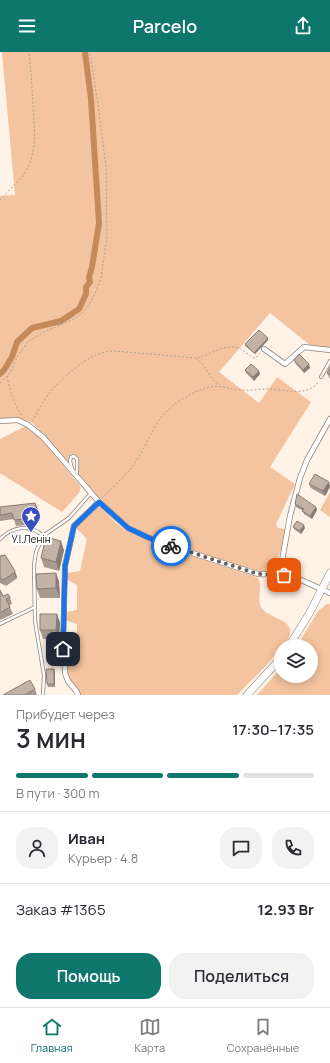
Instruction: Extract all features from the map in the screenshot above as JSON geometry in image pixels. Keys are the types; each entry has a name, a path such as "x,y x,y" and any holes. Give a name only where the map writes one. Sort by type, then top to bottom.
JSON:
{"street":[{"path":"264,349 285,364 304,347 330,350"},
{"path":"284,575 282,568 283,555 290,516 300,478 307,460 330,419"},
{"path":"0,420 18,420 28,424 43,438 91,494 128,528 147,537 189,552 258,574 284,575 299,578 330,593"},
{"path":"78,695 68,681 64,664 65,566 74,526 99,502"},
{"path":"294,639 306,620 330,573"},
{"path":"249,694 274,666"}],"lane":[{"path":"321,377 330,360"},
{"path":"73,472 70,460 73,456 77,460 77,477"},
{"path":"44,695 44,675 35,621 36,552 43,536 68,518 91,494"},
{"path":"0,540 14,529 21,528 36,530 43,536"},
{"path":"0,624 35,607"}],"path":[{"path":"0,200 23,176 31,161 35,140 29,52"},
{"path":"0,383 7,376 15,364 18,355 28,342 42,333 76,318 87,308 95,294 101,278 107,236 106,166 90,52"},
{"path":"7,376 9,388 14,401 28,424 33,420 48,395 60,382 82,363 98,353 110,350 196,358 232,346 238,347 256,358 264,349"},
{"path":"196,358 205,366 211,378 215,382 225,387"},
{"path":"99,502 132,467 145,447 158,422 167,411 178,402 200,390 217,386 240,390 304,391 315,387 321,377"}],"shaded area":[{"path":"2,52 330,52 330,350 315,349 270,313 219,372 259,403 277,377 311,402 270,467 295,484 276,524 278,528 289,530 276,563 271,570 259,571 190,550 148,535 129,525 102,501 79,474 78,457 75,454 71,454 68,459 69,463 50,440 31,422 18,418 0,418 0,196 15,195"},
{"path":"26,426 41,439 81,487 79,493 62,512 0,473 0,439"},
{"path":"330,492 330,517 320,510"},
{"path":"98,505 116,523 125,530 137,536 256,577 259,579 259,600 261,607 265,612 288,625 290,630 289,637 288,639 274,639 274,656 237,695 79,695 67,676 65,649 77,644 77,624 65,620 66,612 77,610 77,585 66,579 66,573 80,571 87,539 75,527"},
{"path":"327,604 330,604 330,695 257,695 274,676 274,683 318,683 318,639 301,639 318,611"}],"building":[{"path":"259,330 268,338 254,353 245,344"},
{"path":"299,354 309,364 303,370 294,360"},
{"path":"251,364 259,371 253,377 245,370"},
{"path":"330,367 330,374 327,373"},
{"path":"315,474 329,482 323,491 309,484"},
{"path":"297,494 316,507 310,516 302,511 304,509 295,504"},
{"path":"35,503 36,509 24,511 25,519 14,520 12,513 0,515 0,507"},
{"path":"297,521 304,525 300,531 293,527"},
{"path":"46,537 61,541 56,562 41,558"},
{"path":"5,555 15,571 3,580 0,578 0,556"},
{"path":"56,573 56,588 37,589 36,574"},
{"path":"0,590 3,596 8,594 10,597 6,599 10,607 0,613"},
{"path":"40,614 57,614 56,630 40,630"},
{"path":"46,669 54,669 54,684 47,684"},
{"path":"30,680 35,689 25,695 3,695"}],"waterway":[{"path":"0,374 12,357 17,342 32,328 61,321 79,309 86,294 86,287 90,282 89,277 99,223 91,99 85,52"}],"way so far":[{"path":"171,546 258,574 284,575"}],"place":[{"name":"У.І.Ленін","path":"31,533"}],"route":[{"path":"63,649 65,566 74,526 99,502 128,528 171,546"}]}
